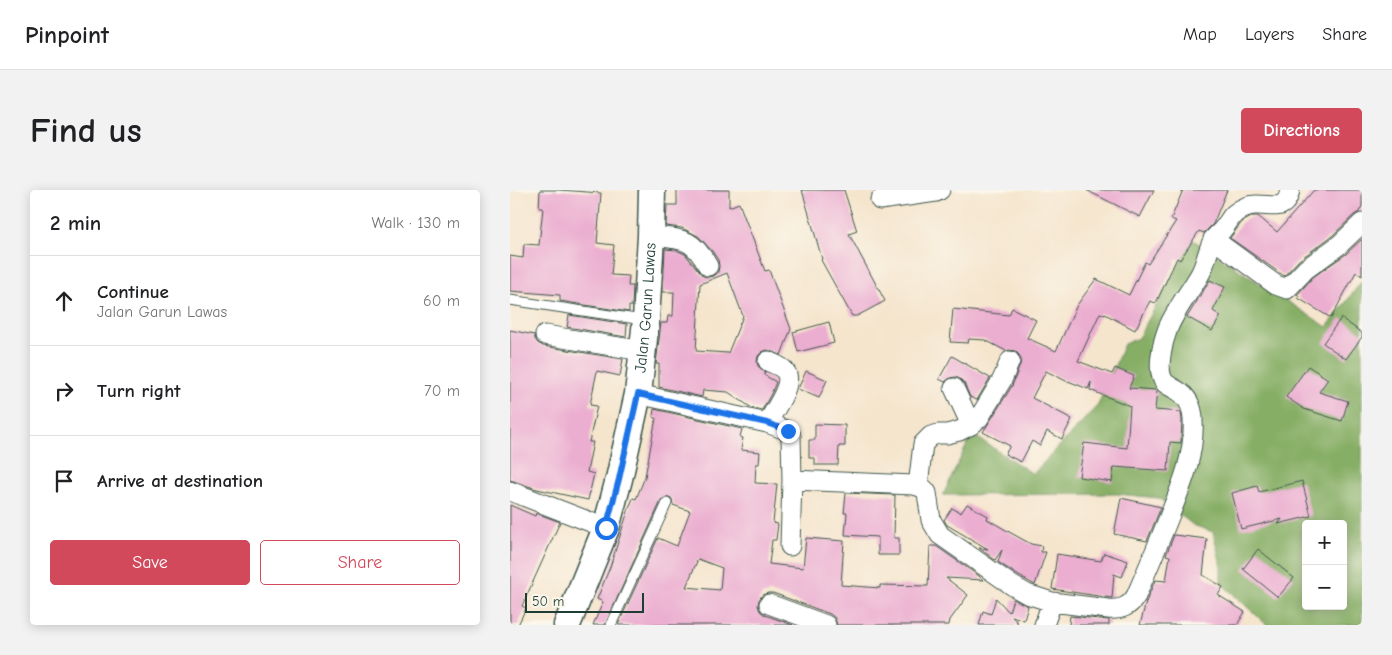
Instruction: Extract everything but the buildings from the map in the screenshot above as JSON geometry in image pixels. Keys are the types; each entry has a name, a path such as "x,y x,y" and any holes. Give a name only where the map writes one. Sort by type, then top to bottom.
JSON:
{"main road":[{"name":"Jalan Garun Lawas","path":"567,625 606,528 638,394 646,320 652,190"}],"street":[{"path":"880,200 940,190"},
{"path":"792,480 918,486 926,490 931,520 940,535 1027,594 1052,602 1118,610 1128,606 1136,596 1160,541 1188,470 1191,453 1193,420 1190,404 1182,394 1169,386 1162,378 1160,367 1162,345 1172,320 1200,274 1213,239 1224,229 1229,220 1239,210 1254,205 1282,205 1288,199 1290,190"},
{"path":"1213,239 1276,285 1287,289 1306,269 1339,245 1362,223"},
{"path":"651,236 673,238 692,244 708,266"},
{"path":"545,334 643,351"},
{"path":"767,423 788,382 785,371 768,361"},
{"path":"918,486 923,444 931,436 959,431 971,425 979,418 1002,380 1010,361"},
{"path":"954,388 971,425"},
{"path":"638,394 767,423 786,430 791,436 790,546"},
{"path":"510,491 606,528"},
{"path":"1044,625 1052,602"},
{"path":"769,604 826,625"}],"lane":[{"path":"510,300 646,320"},
{"path":"611,625 667,503"}],"green space":[{"path":"1193,240 1327,327 1362,281 1362,625 1267,625 1221,583 1221,564 1213,532 1193,525 1159,498 1117,494 943,495 972,434 1033,474 1098,405 1124,344 1138,338"}],"route":[{"path":"606,528 638,394 767,423 788,431"}]}
